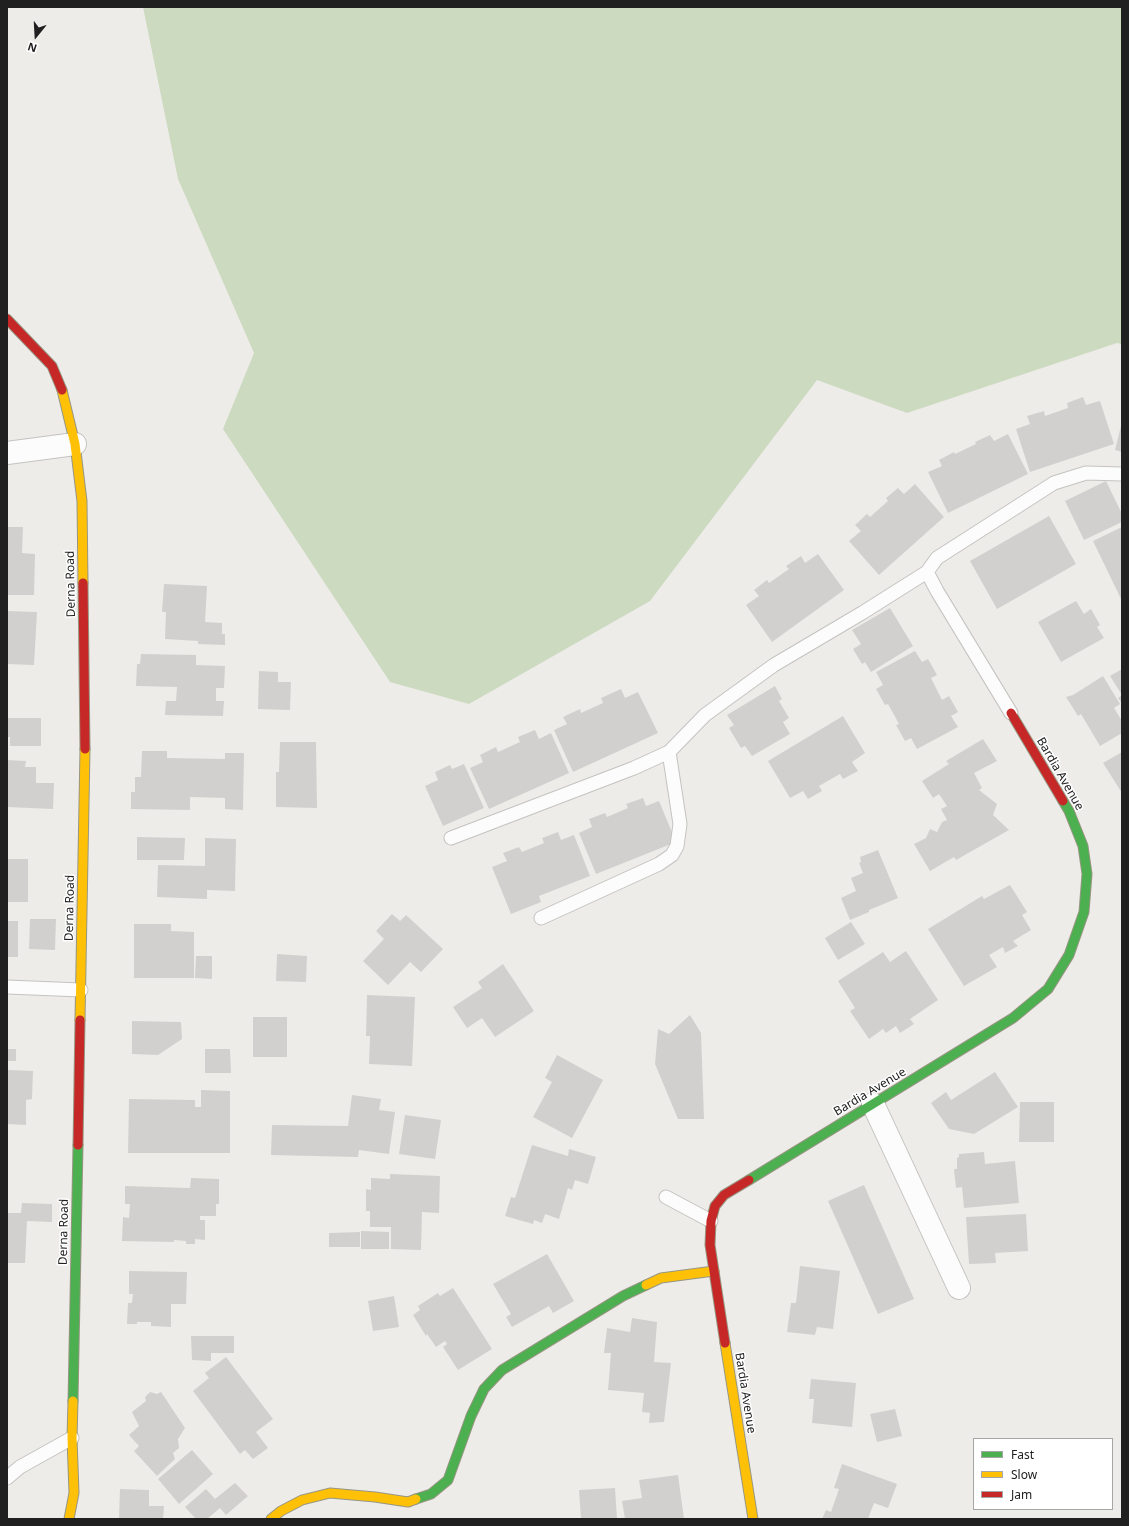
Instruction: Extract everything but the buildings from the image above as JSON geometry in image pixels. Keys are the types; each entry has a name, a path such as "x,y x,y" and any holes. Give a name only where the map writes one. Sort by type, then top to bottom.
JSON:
{"street":[{"name":"Derna Road","path":"7,319 52,366 62,388 75,444 82,501 85,773 72,1438 74,1493 69,1519"},
{"path":"7,453 75,444"},
{"name":"Bardia Avenue","path":"753,1519 710,1245 710,1221 715,1206 724,1195 1013,1018 1048,989 1069,955 1084,912 1087,874 1083,846 1069,811 1011,712"},
{"path":"873,1104 958,1288"},
{"path":"271,1519 281,1511 302,1500 330,1494 375,1497 408,1502 431,1494 448,1480 458,1456 471,1416 484,1389 502,1370 623,1296 661,1278 714,1271"}],"lane":[{"path":"451,838 634,768 669,752 705,716 774,665 862,613 927,572 937,558 1054,483 1086,473 1122,474"},
{"path":"927,572 937,591 1011,712"},
{"path":"541,918 659,864 672,855 677,846 680,824 669,752"},
{"path":"7,987 81,990"},
{"path":"666,1197 710,1221"},
{"path":"7,1478 20,1467 72,1438"}],"green space":[{"path":"143,7 1122,7 1122,344 1117,343 907,413 817,380 650,601 469,704 390,682 223,429 254,353 178,179"}],"traffic: fast":[{"path":"749,1180 1013,1018 1048,989 1069,955 1084,912 1087,874 1083,846 1069,811 1063,801"},
{"path":"73,1401 78,1145"},
{"path":"416,1499 431,1494 448,1480 471,1416 484,1389 502,1370 623,1296 646,1285"}],"traffic: slow":[{"path":"62,390 75,444 82,501 83,583"},
{"path":"80,1020 85,749"},
{"path":"646,1285 661,1278 714,1271"},
{"path":"725,1343 753,1519"},
{"path":"69,1519 74,1493 72,1438 73,1401"},
{"path":"271,1519 281,1511 302,1500 330,1493 408,1502 416,1499"}],"traffic: jam":[{"path":"7,319 52,366 62,390"},
{"path":"83,583 85,749"},
{"path":"1011,713 1063,801"},
{"path":"78,1145 80,1020"},
{"path":"725,1343 710,1245 711,1221 715,1206 724,1195 749,1180"}]}
